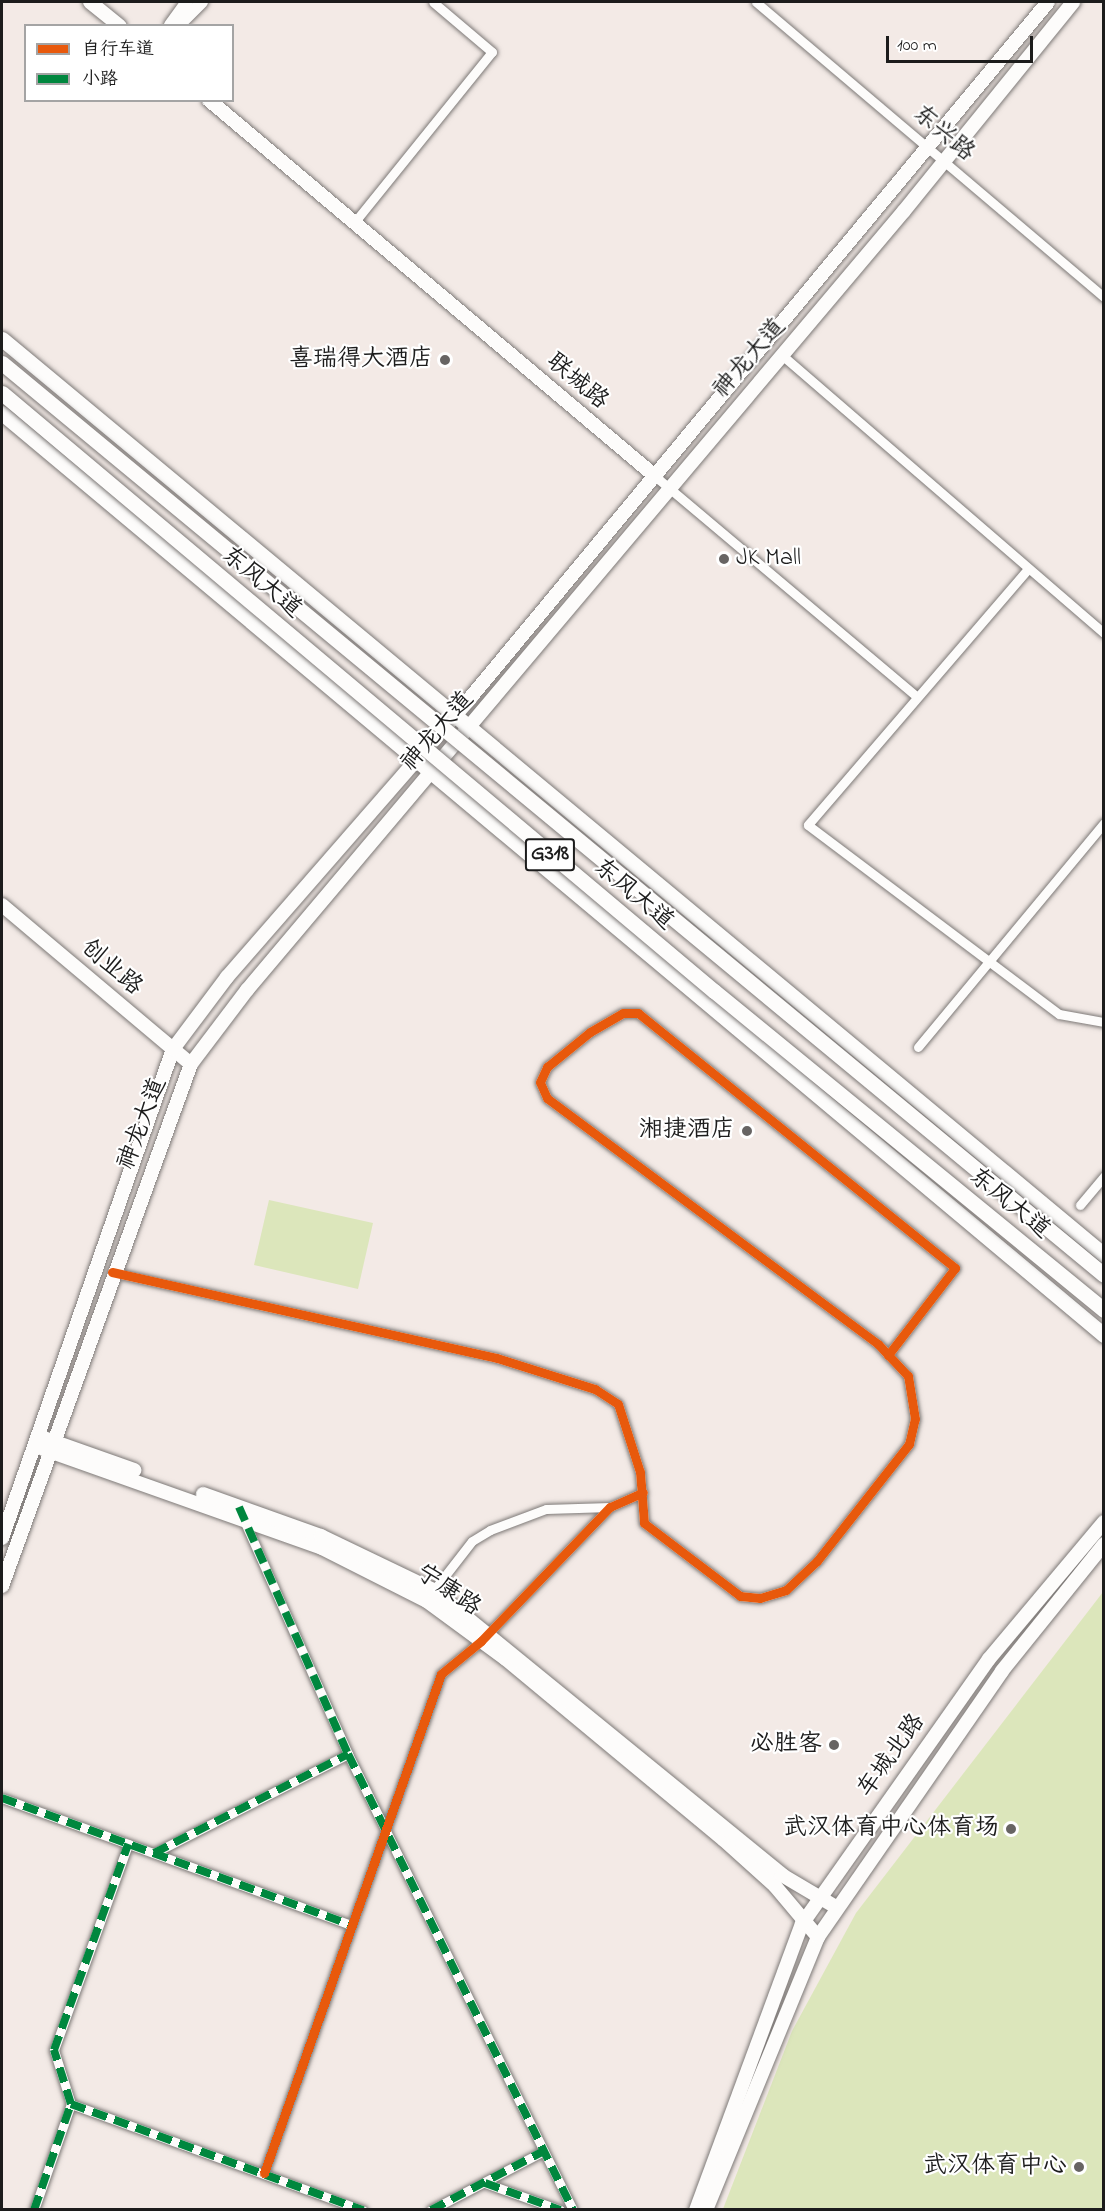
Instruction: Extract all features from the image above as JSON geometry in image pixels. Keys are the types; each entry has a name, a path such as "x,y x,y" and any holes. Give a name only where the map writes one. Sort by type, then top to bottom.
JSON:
{"main road":[{"path":"90,2 118,24"},
{"name":"神龙大道","path":"2,1586 140,1131 173,1049 227,977 417,760 656,477 930,148 1048,2"},
{"name":"神龙大道","path":"2,1538 44,1444 191,1064 247,990 469,732 668,487 783,356 1073,2"},
{"name":"联城路","path":"211,102 353,224 656,477"},
{"path":"2,339 469,732 1104,1255"},
{"name":"东风大道","path":"2,363 1104,1275"},
{"name":"东风大道","path":"2,393 677,961 1104,1310"},
{"path":"2,413 1104,1335"},
{"name":"创业路","path":"2,905 191,1064"},
{"name":"宁康路","path":"44,1444 241,1513 430,1596 485,1636 723,1839 785,1897 802,1924 818,1937"},
{"name":"车城北路","path":"696,2210 802,1924 820,1895 989,1659 1104,1522"},
{"name":"车城北路","path":"706,2210 818,1937 836,1907 1002,1671 1104,1544"},
{"path":"485,1636 782,1875 820,1895 836,1907"}],"street":[{"path":"171,24 187,2"},
{"path":"180,24 202,2"},
{"path":"353,224 492,52 433,2"},
{"name":"东兴路","path":"756,2 1104,297"},
{"path":"783,356 1027,570 1104,633"},
{"name":"联城路","path":"656,477 917,697"},
{"path":"1027,570 808,825 986,965 1059,1014 1104,1022"},
{"path":"918,1047 1104,823"},
{"path":"112,1272 497,1358 595,1389 618,1404 643,1492 644,1524 718,1582 740,1596 760,1598 786,1590 817,1562 909,1444 915,1419 908,1376 888,1355 548,1098 540,1083 547,1067 590,1032 623,1013 638,1012 954,1268 888,1355"},
{"path":"1080,1205 1104,1176"},
{"path":"264,2172 441,1674 485,1636 610,1507 643,1492"},
{"path":"430,1596 472,1541 490,1530 546,1509 610,1507"},
{"path":"241,1513 348,1754 573,2210"},
{"path":"154,1853 348,1754"},
{"path":"2,1798 350,1925"},
{"path":"34,2210 71,2104 54,2050 128,1844"},
{"path":"71,2104 264,2172 363,2210"},
{"path":"431,2210 544,2151"},
{"path":"485,2183 560,2210"}],"green space":[{"path":"269,1200 373,1223 358,1289 254,1265"},
{"name":"武汉体育中心体育场","path":"1103,1592 1103,2209 723,2209 792,2031 856,1913"}],"marked path":[{"path":"239,1507 348,1754 573,2210"},
{"path":"154,1853 348,1754"},
{"path":"2,1798 350,1925"},
{"path":"34,2210 71,2104 54,2050 128,1844"},
{"path":"71,2104 363,2210"},
{"path":"431,2210 544,2151"},
{"path":"485,2183 560,2210"}],"cycle path":[{"path":"112,1272 497,1358 595,1389 618,1404 640,1472 644,1523 740,1596 760,1598 786,1590 817,1561 909,1444 915,1419 908,1376 878,1344 547,1098 540,1082 547,1067 590,1032 623,1013 638,1013 955,1268 888,1355"},
{"path":"264,2173 441,1674 481,1641 610,1507 643,1492"}],"place":[{"name":"喜瑞得大酒店","path":"445,360"},
{"name":"JK Mall","path":"724,559"},
{"name":"湘捷酒店","path":"747,1131"},
{"name":"必胜客","path":"834,1745"},
{"name":"武汉体育中心体育场","path":"1011,1829"},
{"name":"武汉体育中心","path":"1079,2167"}]}
